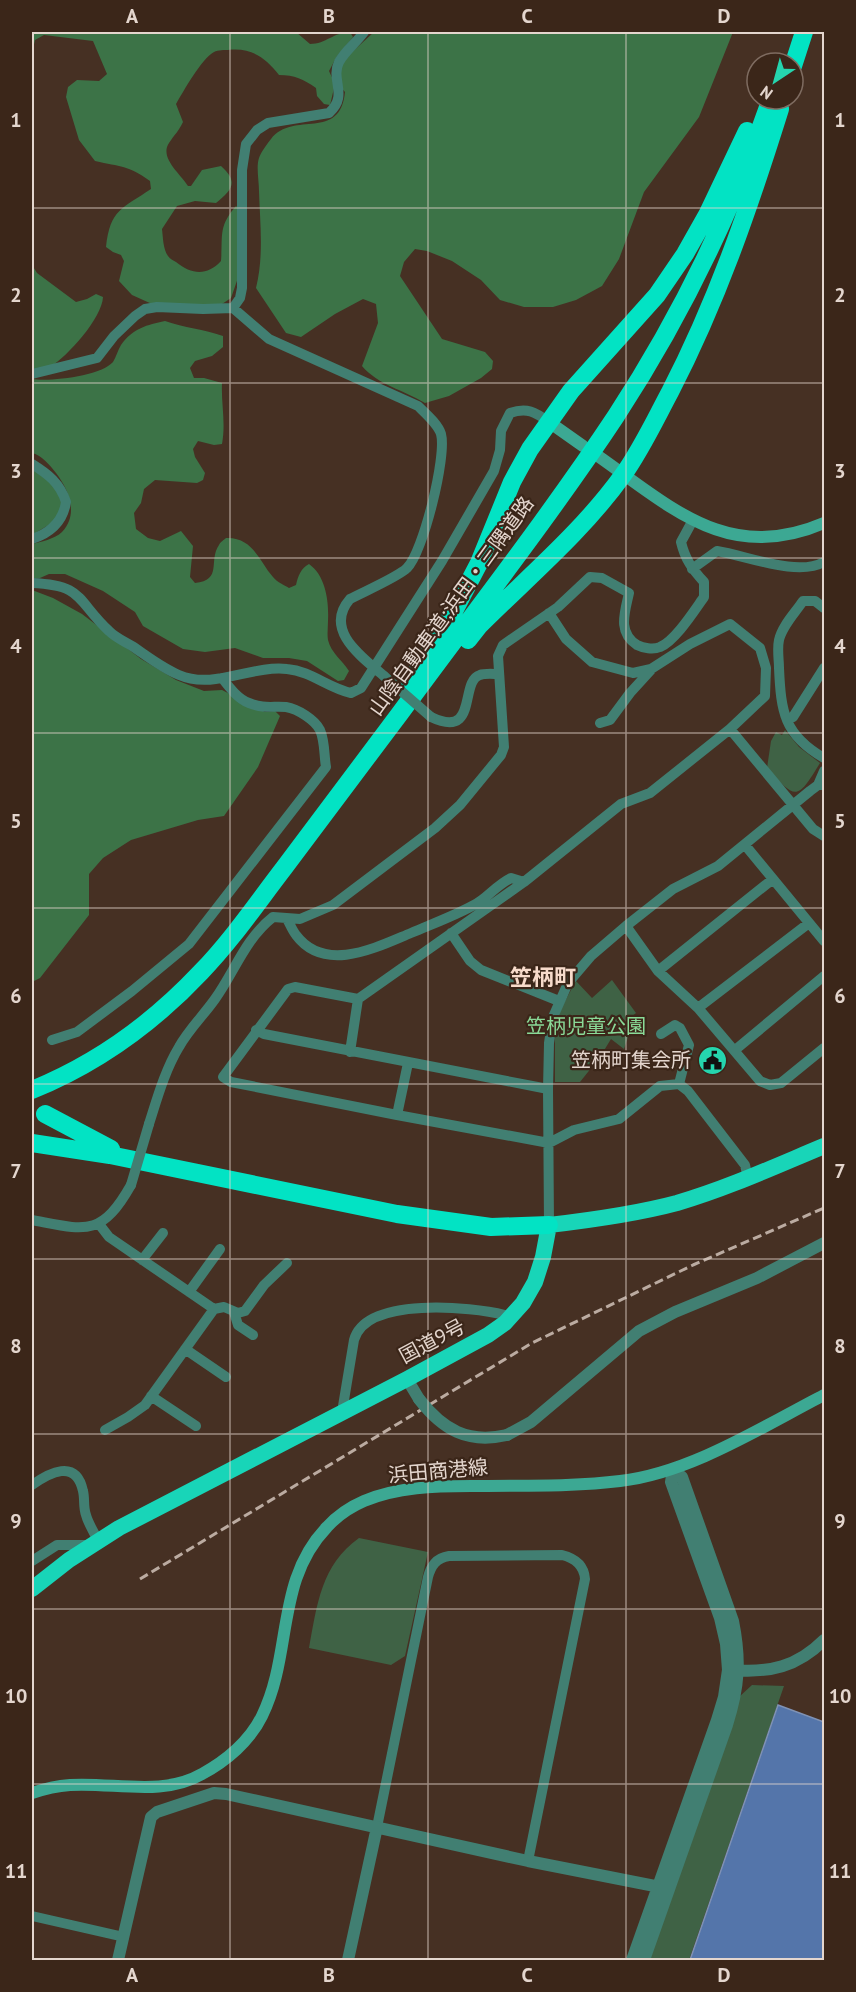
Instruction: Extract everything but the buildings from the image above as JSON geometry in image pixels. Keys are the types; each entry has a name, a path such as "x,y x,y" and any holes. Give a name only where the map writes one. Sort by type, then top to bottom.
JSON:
{"highway":[{"path":"787,51 794,32"},
{"path":"798,51 804,32"},
{"path":"332,806 454,610 479,563 512,482 530,450 571,391 657,295 685,254 707,215 758,111"},
{"name":"山陰自動車道;浜田・三隅道路","path":"32,1090 75,1070 152,1019 201,972 225,945 332,806 560,496 632,390 673,317 720,224 766,111"},
{"path":"407,703 440,675 479,626 596,510 624,474 693,348 724,277 779,111"},
{"name":"山陰自動車道;浜田・三隅道路","path":"32,1083 75,1070"},
{"path":"45,1114 104,1146 163,1167"},
{"path":"32,1143 110,1155 397,1214 491,1227 549,1225 648,1210 710,1192 825,1146"},
{"name":"国道9号","path":"32,1589 95,1543 211,1479 488,1335 505,1323 523,1303 535,1282 543,1257 549,1225"}],"main road":[{"path":"549,422 583,446"},
{"path":"598,456 693,520 718,531 744,537 765,538 788,535 825,523"},
{"name":"浜田商港線","path":"32,1793 72,1785 142,1788 171,1784 200,1776 242,1745 262,1718 273,1690 282,1654 292,1588 303,1560 319,1535 337,1517 362,1502 394,1491 439,1486 618,1482 649,1477 673,1470 702,1457 825,1395"}],"street":[{"path":"233,308 240,298 242,288 242,170 246,144 256,130 268,123 329,113 340,94 336,74 338,64 364,32"},
{"path":"32,374 97,358 114,336 145,309 157,307 233,308 269,339 418,406 430,417 441,434 439,477 419,546 408,568 350,599 343,607 341,623 343,635 357,653 431,717 444,723 455,720 464,713 468,704 468,690 473,679 479,675 499,674"},
{"path":"32,583 53,584 74,592 108,630 167,670 197,681 222,678 248,671 285,668 301,671 351,693 361,688 442,561 494,471 500,450 501,431 510,413 522,409 535,412 549,422"},
{"path":"32,464 49,475 58,485 66,502 60,519 52,530 32,539"},
{"path":"32,1220 77,1229 99,1224 121,1202 131,1185 149,1124 177,1049 215,999 249,941 273,917 300,919 333,905 435,828 460,805 501,755 504,747 498,656 503,645 549,613 590,578 602,578 629,593 624,620 625,631 632,642 642,648 659,648 670,639 704,597 704,582 684,555 681,542 693,520"},
{"path":"692,568 717,551 788,568 814,568 825,562"},
{"path":"825,608 814,601 803,601 778,642 780,702 787,720 796,737 825,758"},
{"path":"549,613 566,639 592,662 633,673 651,669"},
{"path":"600,723 610,720 651,669 690,644 730,624 760,648 766,668 765,696 730,729 650,793 621,804 524,882 358,999 291,987 285,991 224,1077 231,1082 549,1143 574,1130 619,1119 660,1086 679,1084 688,1091 745,1165 748,1178"},
{"path":"787,720 793,717 825,668"},
{"path":"52,1040 77,1032 189,944 326,767 319,727 304,715 287,707 267,708 247,702 232,691 222,678"},
{"path":"730,729 813,829 825,836"},
{"path":"549,1225 550,1032 559,1001 568,983 583,964 673,889 711,871 821,785 825,771"},
{"path":"745,845 825,941"},
{"path":"287,919 296,935 313,949 337,955 363,952 477,904 499,884 512,878 524,882"},
{"path":"658,971 773,879"},
{"path":"698,1008 809,922"},
{"path":"626,926 658,971 698,1008 760,1081 770,1085 781,1083 825,1048"},
{"path":"451,933 470,961 481,970 559,1001"},
{"path":"735,1050 825,976"},
{"path":"350,1052 358,999"},
{"path":"661,1034 675,1025 680,1028 689,1045 679,1084"},
{"path":"256,1030 264,1034 350,1052 548,1089"},
{"path":"397,1115 408,1063"},
{"path":"99,1224 109,1237 214,1309"},
{"path":"142,1260 163,1233"},
{"path":"407,1378 419,1400 440,1421 460,1434 482,1438 507,1435 531,1422 639,1331 675,1312 758,1278 825,1243"},
{"path":"189,1292 220,1249"},
{"path":"105,1430 138,1411 214,1309 224,1307 234,1312 245,1311 264,1285 287,1263"},
{"path":"342,1412 354,1340 358,1331 365,1324 394,1312 429,1307 486,1310 505,1315"},
{"path":"234,1312 238,1325 253,1335"},
{"path":"185,1349 226,1377"},
{"path":"151,1396 196,1426"},
{"path":"32,1485 49,1473 62,1470 79,1480 83,1491 85,1514 95,1543 57,1545 32,1561"},
{"path":"644,1960 664,1888 734,1670 738,1646 733,1621 682,1477 673,1470"},
{"path":"348,1960 428,1577 434,1564 442,1557 562,1555 578,1563 584,1573 585,1579 528,1861"},
{"path":"734,1670 786,1666 809,1655 825,1640"},
{"path":"118,1960 150,1819 157,1812 214,1793 664,1888"},
{"path":"632,1960 664,1888"},
{"path":"32,1916 123,1936"}],"green space":[{"path":"32,32 296,32 310,44 350,32 353,37 337,56 329,71 335,84 330,105 324,104 317,96 316,88 307,82 279,75 263,59 244,50 217,51 209,55 176,104 183,122 167,149 172,166 188,186 191,186 202,170 221,166 232,181 229,190 216,203 195,201 177,206 162,229 165,250 170,258 194,271 205,271 216,266 221,261 226,220 236,206 238,208 239,275 231,298 219,306 152,304 132,295 119,281 124,261 121,255 106,247 108,234 120,211 151,189 150,181 130,169 95,161 79,140 66,97 68,87 77,80 99,81 107,74 93,41 44,35 35,40 32,53"},
{"path":"374,32 733,32 699,117 644,192 619,259 602,286 576,300 553,307 524,307 500,300 481,280 452,261 427,251 415,249 404,262 400,276 442,339 485,352 493,361 492,369 481,378 449,396 425,403 383,383 362,366 378,323 376,304 363,299 335,314 301,337 286,333 256,288 261,252 258,170 260,156 271,139 281,131 292,126 325,121 335,116 341,107 345,92 339,85 338,69 350,54"},
{"path":"32,265 37,273 76,302 96,294 103,297 97,315 74,346 50,367 32,372"},
{"path":"165,321 223,336 223,347 212,356 195,361 190,368 194,378 222,383 224,428 222,444 214,445 198,441 193,449 205,473 203,480 197,483 155,480 144,489 141,503 134,513 136,529 148,538 160,541 181,531 193,546 190,577 195,583 204,581 212,574 216,551 226,538 243,541 254,551 275,579 289,588 296,585 300,573 309,564 323,582 328,606 329,645 349,671 344,680 338,681 307,661 263,658 235,648 205,652 183,649 143,626 135,612 103,591 65,574 49,574 40,578 32,578 32,544 52,538 62,532 70,518 71,510 68,494 61,480 45,461 32,453 32,379 62,379 98,371 113,362 121,345 135,331"},
{"path":"32,467 52,481 61,500 61,508 55,521 32,535"},
{"path":"32,590 53,598 82,614 141,659 176,680 204,691 222,690 265,712 275,711 280,716 258,767 224,816 198,820 131,840 103,858 89,874 89,915 40,978 32,982"},
{"path":"785,730 799,747 820,763 806,784 796,792 784,786 767,768 771,741 776,732 782,735"},
{"name":"笠柄児童公園","path":"612,980 636,1013 626,1021 628,1037 624,1049 611,1039 580,1082 555,1082 555,1032 559,1012 576,981 592,998"},
{"path":"359,1538 428,1552 405,1656 391,1665 309,1648 318,1601 329,1573 346,1549"},
{"path":"752,1685 784,1686 689,1960 647,1960 739,1697"}],"water":[{"path":"778,1705 824,1722 824,1960 690,1960"}],"railway":[{"path":"140,1579 532,1343 693,1265 824,1208"}],"place":[{"name":"笠柄町集会所","path":"712,1060"}],"district":[{"name":"笠柄町","path":"543,977"}]}
